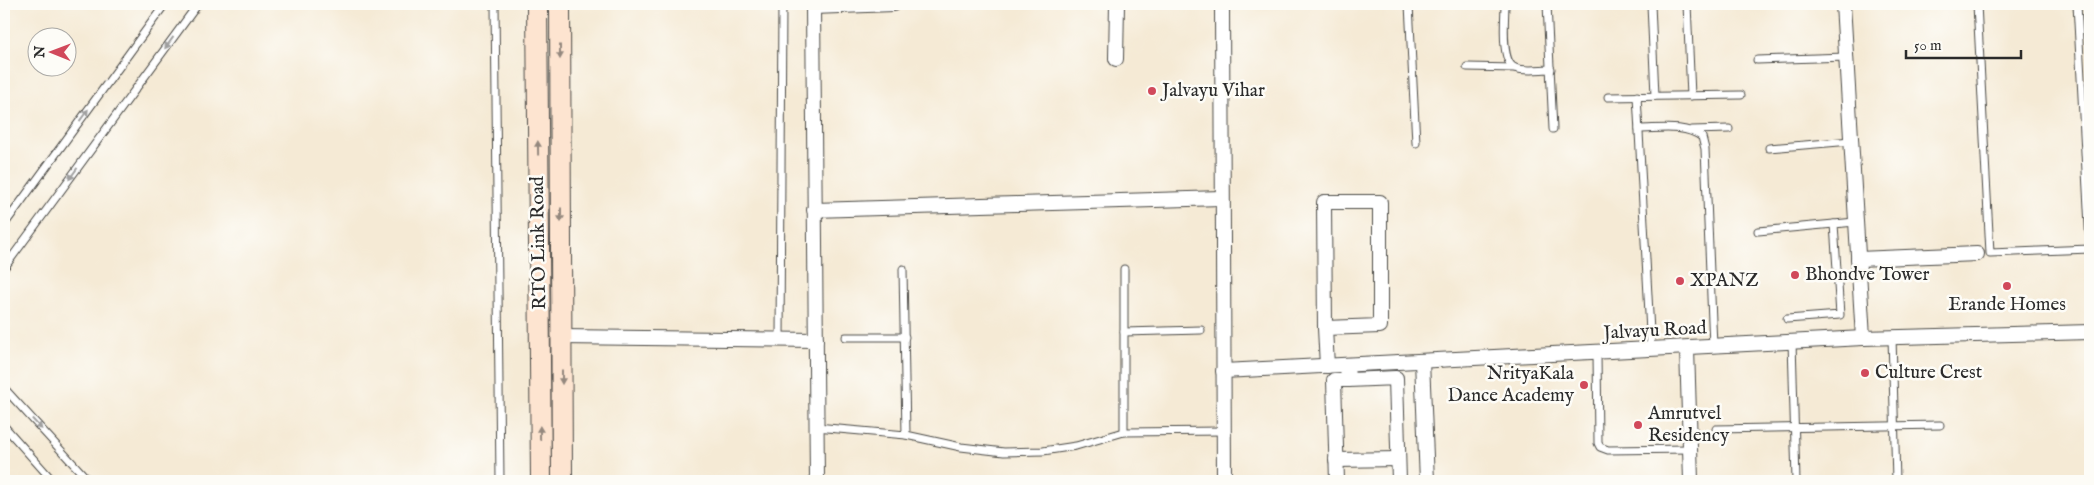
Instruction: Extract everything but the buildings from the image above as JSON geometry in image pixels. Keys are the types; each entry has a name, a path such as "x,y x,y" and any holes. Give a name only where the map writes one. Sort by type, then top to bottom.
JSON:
{"main road":[{"name":"RTO Link Road","path":"537,4 541,481"},
{"name":"RTO Link Road","path":"560,4 562,481"}],"street":[{"path":"817,481 813,5 894,4"},
{"path":"1116,59 1117,4"},
{"path":"1222,4 1224,481"},
{"path":"1843,4 1863,338"},
{"path":"814,210 1222,198"},
{"path":"1325,328 1380,326 1380,202 1324,202 1325,328 1327,366"},
{"path":"1858,259 1977,254"},
{"name":"Jalvayu Road","path":"1223,372 1863,338 2090,332"},
{"path":"561,337 816,340"},
{"path":"1687,348 1691,481"},
{"path":"1422,361 1427,481"},
{"path":"1347,365 1348,380"},
{"path":"1337,481 1334,380 1396,378 1399,481"},
{"path":"1336,460 1398,459"}],"lane":[{"path":"4,225 165,4"},
{"path":"4,268 198,4"},
{"path":"495,4 500,481"},
{"path":"780,339 782,4"},
{"path":"1409,4 1416,143"},
{"path":"1505,4 1506,55 1509,63 1515,68"},
{"path":"1548,4 1553,129"},
{"path":"1651,4 1655,96"},
{"path":"1687,4 1691,96"},
{"path":"1978,4 1990,253 2090,249"},
{"path":"2077,4 2087,141 2090,245"},
{"path":"1757,60 1846,57"},
{"path":"1467,68 1551,69"},
{"path":"1608,97 1741,95"},
{"path":"1637,96 1651,350"},
{"path":"1639,129 1729,129"},
{"path":"1691,130 1702,137 1705,149 1713,347"},
{"path":"1769,148 1851,141"},
{"path":"1758,230 1855,222"},
{"path":"1787,319 1840,315 1834,224"},
{"path":"904,269 906,435"},
{"path":"1124,269 1124,432"},
{"path":"1124,332 1201,330"},
{"path":"846,337 905,337"},
{"path":"1892,337 1896,481"},
{"path":"1792,342 1796,481"},
{"path":"1597,353 1598,443 1600,447 1608,450 1690,449"},
{"path":"4,388 89,481"},
{"path":"1716,429 1940,424"},
{"path":"4,426 53,481"},
{"path":"816,427 906,435 961,447 1004,452 1043,451 1076,446 1124,432 1224,430"}],"place":[{"name":"Jalvayu Vihar","path":"1152,91"},
{"name":"Bhondve Tower","path":"1795,275"},
{"name":"XPANZ","path":"1680,281"},
{"name":"Erande Homes","path":"2007,286"},
{"name":"Culture Crest","path":"1865,373"},
{"name":"NrityaKala Dance Academy","path":"1584,385"},
{"name":"Amrutvel Residency","path":"1638,425"}]}
